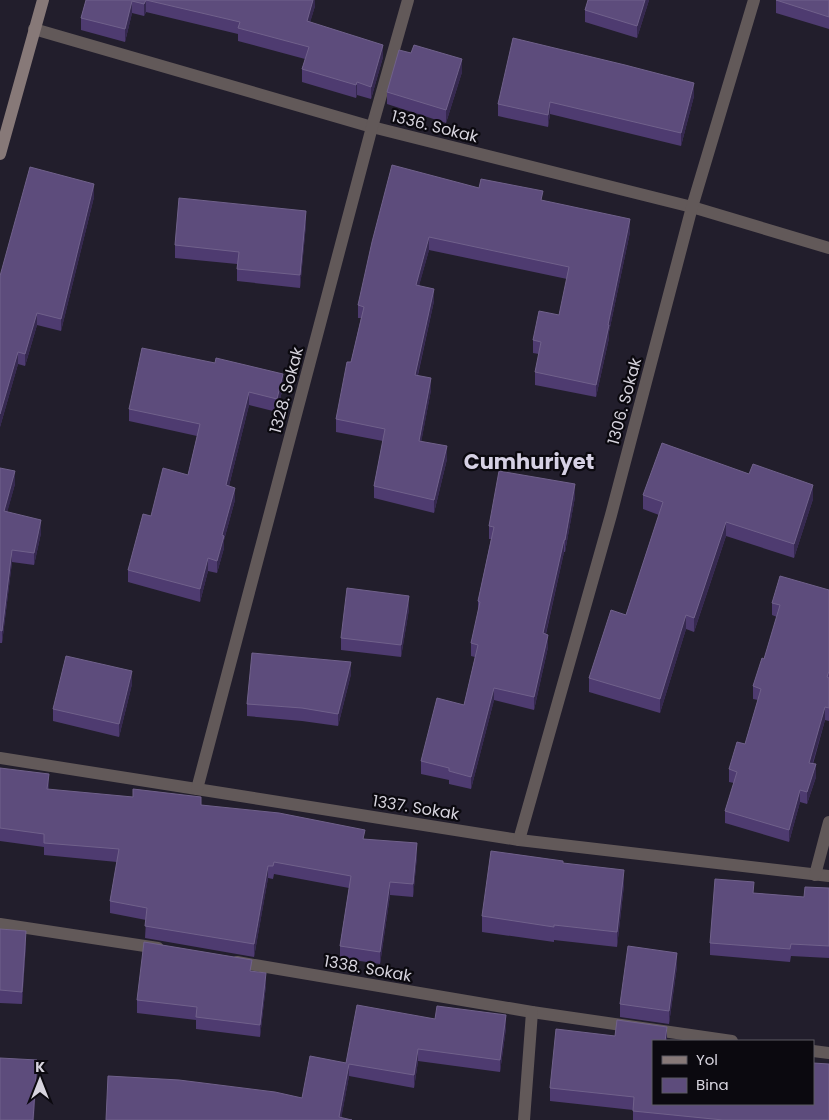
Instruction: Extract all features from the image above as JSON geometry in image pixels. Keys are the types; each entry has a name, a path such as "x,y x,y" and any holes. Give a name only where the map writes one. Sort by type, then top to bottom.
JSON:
{"street":[{"path":"0,154 43,0"},
{"name":"1328. Sokak","path":"197,789 372,127 408,0"},
{"name":"1306. Sokak","path":"519,840 610,516 692,207 754,0"},
{"name":"1336. Sokak","path":"34,30 372,127 692,207 829,248"},
{"name":"1337. Sokak","path":"0,758 519,840 829,876"},
{"path":"815,875 829,822"},
{"path":"0,924 173,951"},
{"name":"1338. Sokak","path":"222,959 532,1012 725,1040"},
{"path":"524,1120 532,1012"},
{"path":"814,1051 829,1053"}],"building":[{"path":"86,0 146,0 144,4 132,1 125,29 81,18"},
{"path":"146,0 313,0 307,21 383,45 371,87 357,82 356,85 302,69 309,47 238,28 240,22"},
{"path":"588,0 645,0 637,26 585,10"},
{"path":"776,0 829,0 829,17"},
{"path":"513,38 694,83 681,133 550,102 548,115 498,104"},
{"path":"414,45 462,59 446,110 387,92 399,50 411,53"},
{"path":"392,165 479,188 481,179 543,191 541,200 630,219 596,385 535,372 541,342 533,340 539,311 559,315 569,267 429,237 416,285 434,289 415,375 431,378 419,441 447,446 434,500 374,486 385,429 336,419 347,362 351,362 364,307 358,305"},
{"path":"30,167 94,184 61,319 37,313 25,354 18,352 0,414 0,276"},
{"path":"179,198 306,211 300,275 237,269 239,252 175,245"},
{"path":"142,348 215,363 216,358 283,374 277,399 249,392 226,485 235,488 222,535 224,536 217,561 208,558 200,589 128,570 143,514 151,516 163,468 188,475 200,424 129,409"},
{"path":"662,443 749,474 753,464 813,485 794,544 726,522 694,618 686,615 660,699 589,678 611,610 626,615 663,502 643,495"},
{"path":"0,468 15,471 4,511 41,520 34,553 12,550 2,631 0,630"},
{"path":"499,471 575,484 565,540 543,633 548,635 534,697 494,688 471,777 449,771 449,768 421,761 437,698 464,705 478,645 471,643 494,527 489,526"},
{"path":"780,576 829,590 829,671 827,677 829,678 829,708 825,707 809,763 816,764 807,792 800,790 789,830 725,811 737,772 729,769 737,742 745,744 761,689 753,686 762,658 764,659 780,605 772,603"},
{"path":"347,588 409,596 401,645 341,638"},
{"path":"252,653 351,662 338,714 302,708 247,704"},
{"path":"66,656 132,671 119,724 53,709"},
{"path":"0,768 49,774 47,789 133,797 133,789 201,797 201,805 279,813 365,830 363,839 417,843 413,884 390,882 380,952 340,946 351,876 274,862 273,866 268,866 254,944 145,926 147,908 110,901 119,849 44,843 44,834 0,828"},
{"path":"491,851 563,861 563,863 624,870 617,932 554,925 554,927 482,916"},
{"path":"715,879 754,882 753,893 804,897 805,887 829,888 829,946 791,944 790,949 710,943"},
{"path":"0,929 26,931 22,992 0,990"},
{"path":"144,942 252,960 250,971 266,973 260,1025 196,1017 197,1007 137,1000"},
{"path":"628,946 677,953 669,1011 620,1004"},
{"path":"357,1005 435,1019 437,1006 506,1015 500,1060 418,1049 414,1075 349,1064 339,1117 352,1120 106,1120 108,1076 179,1080 275,1092 302,1098 310,1056 346,1063"},
{"path":"617,1020 667,1027 665,1040 652,1040 652,1105 814,1105 814,1063 829,1064 829,1120 723,1120 633,1111 634,1097 550,1088 556,1029 615,1036"},
{"path":"0,1058 37,1060 33,1120 0,1120"}],"district":[{"name":"Cumhuriyet","path":"529,462"}]}
